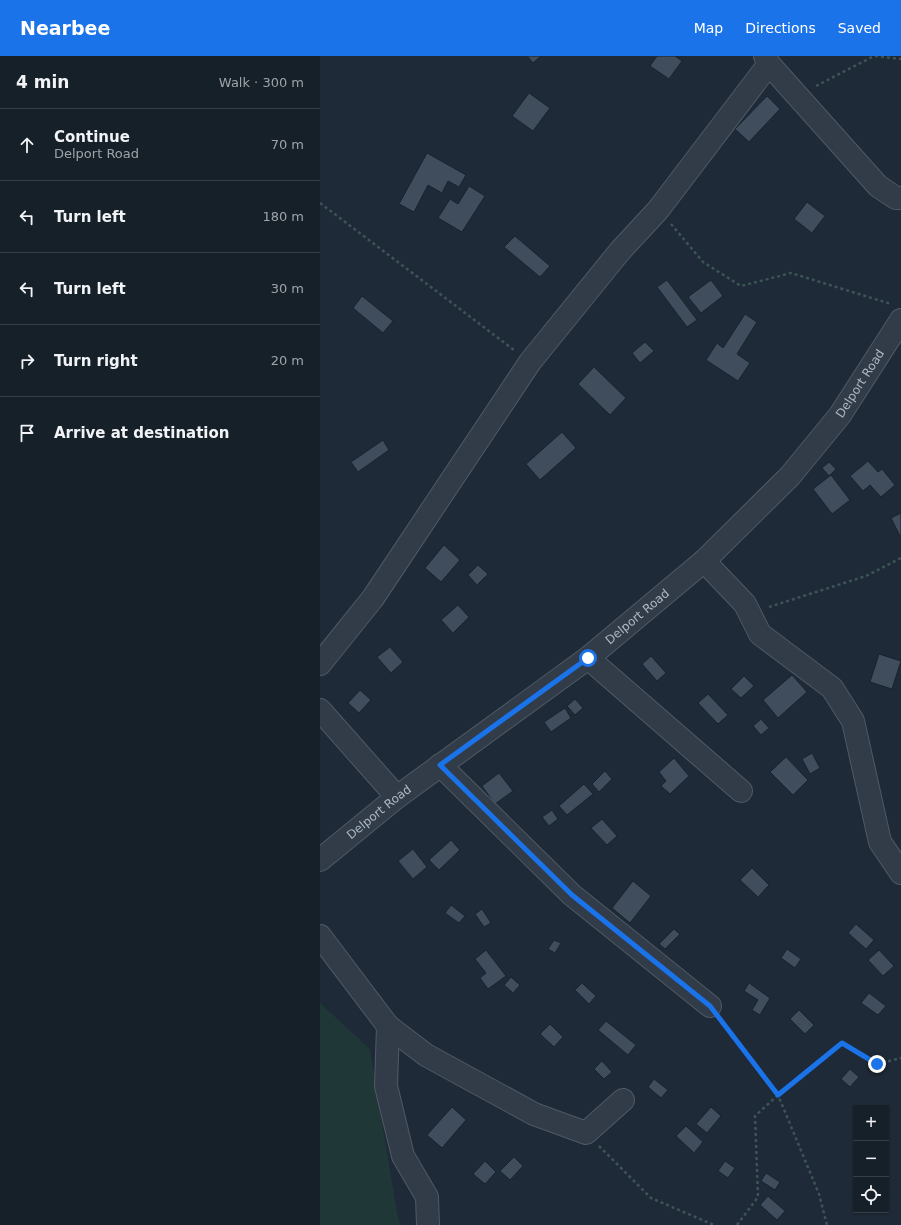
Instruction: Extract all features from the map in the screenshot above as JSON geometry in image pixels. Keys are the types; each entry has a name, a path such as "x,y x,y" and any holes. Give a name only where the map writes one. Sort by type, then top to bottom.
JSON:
{"street":[{"path":"320,664 373,598 530,362 620,251 658,210 767,60 796,95 878,186 896,198 901,198"},
{"name":"Delport Road","path":"320,860 396,797 588,658 704,561 790,476 840,416 897,313"},
{"path":"704,561 745,604 760,634 832,688 853,721 880,842 901,873"},
{"path":"588,658 741,791"},
{"path":"320,710 396,797"},
{"path":"440,765 572,895 710,1006"},
{"path":"320,936 388,1026 426,1055 534,1114 586,1133 623,1100"},
{"path":"388,1026 386,1086 403,1156 427,1197 428,1225"}],"path":[{"path":"796,95 838,76 875,56 901,59"},
{"path":"320,203 530,362"},
{"path":"658,210 703,262 741,286 791,273 897,313"},
{"path":"745,604 771,607 866,576 901,558"},
{"path":"710,1006 778,1095 819,1194 827,1225"},
{"path":"737,1225 758,1197 755,1116 778,1095 842,1043 877,1064 901,1058"},
{"path":"586,1133 651,1198 714,1225"}],"green space":[{"path":"320,1003 370,1049 398,1218 401,1225 320,1225"}],"building":[{"path":"527,56 541,56 533,63"},
{"path":"657,56 675,56 682,61 669,79 650,66"},
{"path":"529,93 550,108 533,131 512,116"},
{"path":"767,96 780,109 749,142 735,129"},
{"path":"427,153 466,175 459,187 448,181 442,193 428,185 414,212 399,204"},
{"path":"469,186 485,196 462,232 438,218 450,199 458,204"},
{"path":"807,202 825,216 812,233 794,219"},
{"path":"515,236 550,266 540,277 504,247"},
{"path":"667,280 697,320 687,327 657,287"},
{"path":"711,280 723,296 701,313 688,297"},
{"path":"362,296 393,321 383,333 353,308"},
{"path":"745,314 757,322 737,354 750,363 738,381 706,360 717,343 723,348"},
{"path":"645,342 654,351 640,363 632,353"},
{"path":"594,367 626,398 610,415 578,384"},
{"path":"562,432 576,448 540,480 526,464"},
{"path":"383,440 389,450 358,472 351,462"},
{"path":"868,461 878,472 882,469 895,485 881,497 870,485 863,491 850,476"},
{"path":"829,462 836,469 829,476 822,468"},
{"path":"831,475 850,500 832,514 813,489"},
{"path":"901,513 901,538 891,518"},
{"path":"444,545 460,560 441,582 425,568"},
{"path":"478,565 488,574 477,585 468,575"},
{"path":"458,605 469,617 453,633 441,620"},
{"path":"390,647 403,662 391,673 377,657"},
{"path":"879,654 901,661 892,689 870,682"},
{"path":"651,656 666,673 657,681 642,664"},
{"path":"792,675 807,692 778,718 763,700"},
{"path":"744,676 754,686 741,698 731,689"},
{"path":"360,690 371,700 359,713 348,703"},
{"path":"708,694 728,715 718,724 698,703"},
{"path":"575,699 583,708 575,715 567,706"},
{"path":"565,708 571,718 551,732 544,722"},
{"path":"761,719 769,728 761,735 753,726"},
{"path":"812,753 820,768 810,774 802,759"},
{"path":"786,757 808,780 793,795 770,772"},
{"path":"674,758 689,776 670,794 661,786 666,781 659,772"},
{"path":"605,771 612,779 599,792 592,784"},
{"path":"499,773 513,791 495,804 482,786"},
{"path":"584,784 593,794 567,815 559,806"},
{"path":"552,810 558,819 549,826 542,817"},
{"path":"602,819 617,836 607,845 591,828"},
{"path":"451,840 460,850 439,870 429,860"},
{"path":"413,849 427,867 413,879 398,861"},
{"path":"752,868 769,885 758,897 740,880"},
{"path":"633,881 651,896 630,923 612,908"},
{"path":"451,905 465,916 459,923 445,913"},
{"path":"482,909 491,923 484,927 475,914"},
{"path":"856,924 874,940 866,949 848,933"},
{"path":"674,929 680,934 665,949 659,944"},
{"path":"554,940 561,943 555,953 548,949"},
{"path":"787,949 801,959 795,968 781,958"},
{"path":"486,950 506,976 488,989 480,978 486,973 475,959"},
{"path":"879,950 894,966 883,976 868,960"},
{"path":"511,977 520,985 513,993 504,985"},
{"path":"582,983 596,996 589,1004 575,990"},
{"path":"749,983 770,998 760,1015 752,1010 758,1000 744,991"},
{"path":"869,993 886,1006 878,1015 861,1003"},
{"path":"799,1010 814,1025 805,1034 790,1019"},
{"path":"606,1021 636,1045 628,1055 598,1030"},
{"path":"550,1024 563,1037 554,1047 540,1034"},
{"path":"602,1061 612,1072 604,1079 594,1069"},
{"path":"850,1069 859,1077 850,1087 841,1079"},
{"path":"654,1079 668,1090 661,1098 648,1087"},
{"path":"452,1107 466,1120 442,1148 427,1135"},
{"path":"711,1107 721,1116 707,1133 696,1124"},
{"path":"686,1126 703,1142 694,1153 676,1136"},
{"path":"514,1157 523,1166 510,1180 500,1171"},
{"path":"485,1161 496,1172 485,1184 473,1174"},
{"path":"725,1161 735,1168 728,1178 718,1171"},
{"path":"766,1173 780,1182 775,1190 761,1181"},
{"path":"768,1196 785,1211 777,1220 760,1205"}],"route":[{"path":"588,658 440,765 572,895 710,1006 778,1095 842,1043 877,1064"}]}
